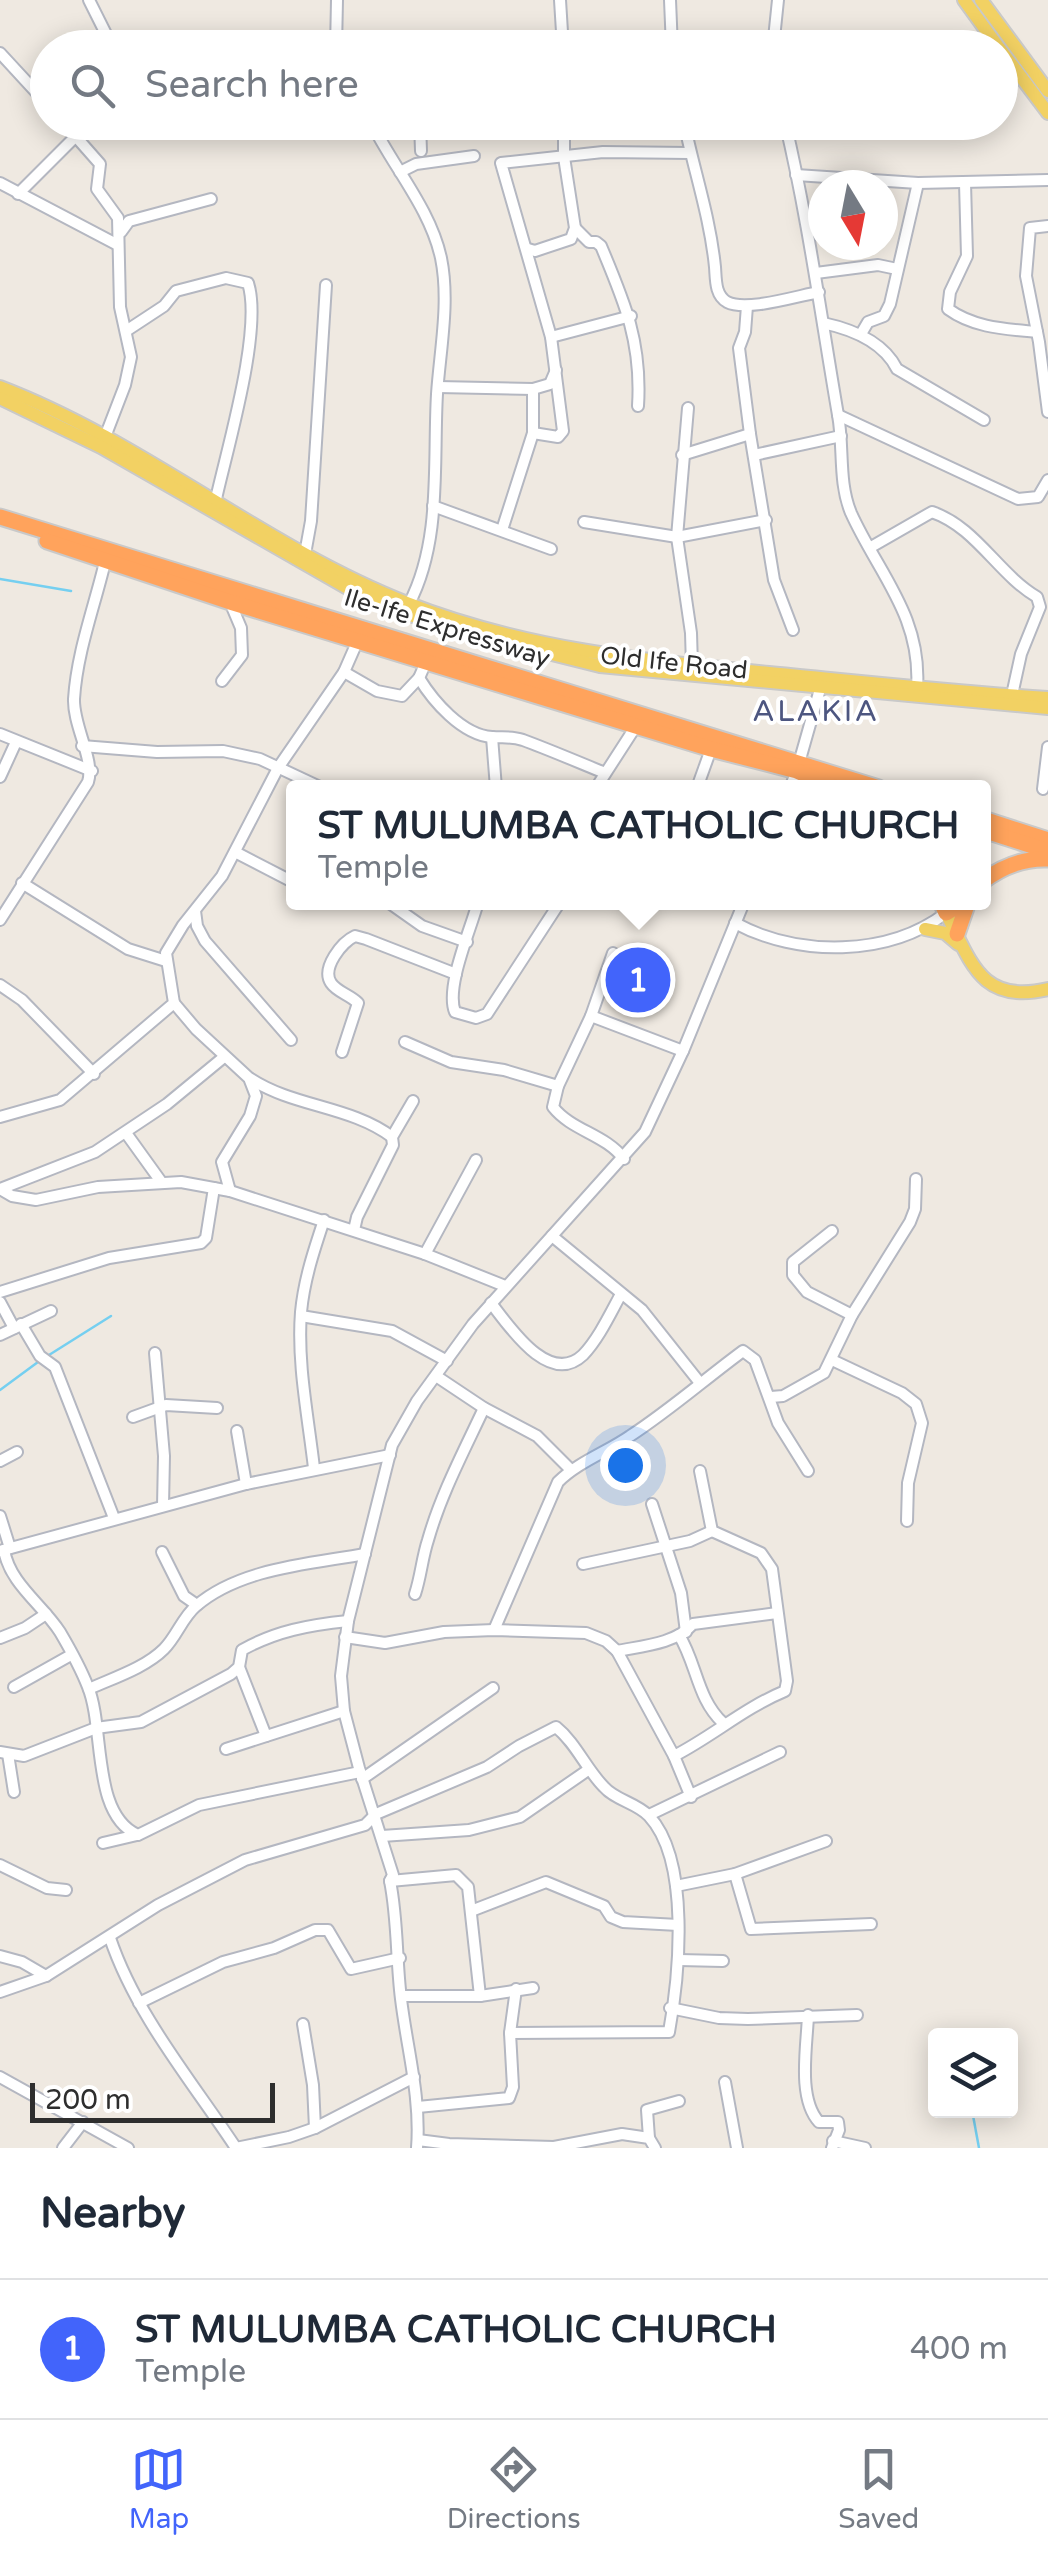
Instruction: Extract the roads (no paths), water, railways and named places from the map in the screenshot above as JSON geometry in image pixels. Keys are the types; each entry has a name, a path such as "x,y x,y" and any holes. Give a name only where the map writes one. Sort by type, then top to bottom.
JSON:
{"highway":[{"name":"Ile-Ife Expressway","path":"0,517 798,767 822,780"},
{"name":"Ile-Ife Expressway","path":"0,527 230,602 711,749 848,780"},
{"path":"991,825 1048,836"},
{"path":"991,826 1048,851"},
{"path":"991,876 1011,864 1048,859"},
{"path":"960,942 965,910"}],"main road":[{"path":"964,0 986,30"},
{"path":"982,0 1004,30"},
{"path":"1018,49 1048,90"},
{"path":"1018,73 1048,114"},
{"name":"Old Ife Road","path":"0,387 105,437 301,564 407,614 517,647 600,666 1048,698"},
{"name":"Old Ife Road","path":"0,398 216,499 305,554 410,604 601,656 793,681 820,689 1048,708"},
{"path":"945,910 968,961 985,981 1025,994 1048,989"},
{"path":"925,929 945,933 960,942"}],"street":[{"path":"88,0 104,30"},
{"path":"336,30 337,0"},
{"path":"560,0 561,30"},
{"path":"670,0 671,30"},
{"path":"775,30 778,0"},
{"path":"0,53 30,86"},
{"path":"18,194 72,140"},
{"path":"79,140 100,164 96,184 118,218 120,307 131,357 105,437"},
{"path":"381,140 434,236 442,260 444,332 433,506 425,566 410,604"},
{"path":"421,140 421,150"},
{"path":"528,249 535,251 571,239 575,228 564,140"},
{"path":"687,140 706,212 716,287 722,299 747,306 819,292"},
{"path":"789,140 816,273 842,436 845,492 851,512 892,586 910,632 919,663 918,688"},
{"path":"533,433 558,437 563,431 557,369 528,249 500,164 602,152 690,153"},
{"path":"400,172 416,164 474,156"},
{"path":"796,175 918,183 1048,180"},
{"path":"0,183 118,245"},
{"path":"861,334 868,322 884,316 896,285 918,183"},
{"path":"965,183 967,256 950,292 948,309 958,317 991,328 1037,332"},
{"path":"120,232 128,221 211,198"},
{"path":"1048,226 1030,228 1026,276 1048,412"},
{"path":"575,228 589,242 601,246 630,316 638,350 638,406"},
{"path":"816,273 878,265 898,269"},
{"path":"126,331 164,306 176,291 226,278 248,284 252,298 247,355 216,499"},
{"path":"305,554 326,285"},
{"path":"747,306 740,348 750,434 774,580 794,630"},
{"path":"551,337 630,316"},
{"path":"823,323 861,334 897,368 984,420"},
{"path":"438,387 533,389 550,384 557,369"},
{"path":"502,530 533,433 533,389"},
{"path":"688,408 677,538 692,666"},
{"path":"838,415 1018,498 1038,497 1048,480"},
{"path":"682,455 750,434"},
{"path":"754,455 842,436"},
{"path":"433,506 552,548"},
{"path":"871,547 932,512 948,517 983,546 1024,589 1037,596 1040,607 1021,654 1012,695"},
{"path":"584,522 677,538 766,520"},
{"path":"0,920 92,772 82,746 74,704 79,651 105,562"},
{"path":"222,681 242,654 240,628 230,602"},
{"path":"358,640 344,672 278,768 222,876 174,939 166,961 174,1002 249,1078 271,1092 334,1110 392,1137"},
{"path":"344,672 377,691 402,696 419,678 426,662"},
{"path":"419,678 448,715 492,737 508,735 605,773"},
{"path":"793,780 820,689"},
{"path":"601,780 636,726"},
{"path":"0,734 92,772"},
{"path":"492,737 495,780"},
{"path":"0,777 16,742"},
{"path":"82,746 157,752 223,751 260,759 304,780"},
{"path":"1043,789 1048,747"},
{"path":"700,780 711,749"},
{"path":"235,852 286,878"},
{"path":"22,884 128,949 166,961"},
{"path":"399,910 422,926 467,942"},
{"path":"476,910 456,974 452,1004 455,1012 476,1018 487,1014 555,910"},
{"path":"679,2102 647,2110 652,2143 622,2134 554,2147 417,2144 418,2107 401,1996 397,1916 390,1881 393,1876 344,1711 341,1676 348,1621 396,1434 491,1303 578,1204 624,1160 656,1113 741,910"},
{"path":"735,923 777,941 822,948 854,946 925,929 942,910"},
{"path":"195,912 205,941 292,1040"},
{"path":"727,943 756,934"},
{"path":"342,1052 358,1003 334,988 328,971 346,940 355,936 366,939 456,974"},
{"path":"614,953 558,1086 553,1107 561,1118 602,1137 624,1160"},
{"path":"0,984 22,1000 94,1074"},
{"path":"0,1117 60,1100 174,1002"},
{"path":"590,1016 683,1051"},
{"path":"406,1042 451,1062 504,1070 558,1086"},
{"path":"0,1189 95,1152 126,1134 224,1056"},
{"path":"230,1191 222,1162 250,1116 256,1096 249,1078"},
{"path":"256,1096 271,1092"},
{"path":"354,1230 393,1144 392,1137 413,1101"},
{"path":"126,1134 162,1183"},
{"path":"426,1254 476,1160"},
{"path":"770,1397 783,1396 824,1373 852,1315 910,1222 916,1179"},
{"path":"0,1189 12,1196 36,1200 98,1187 181,1182 230,1191 426,1254 505,1286"},
{"path":"0,1292 110,1258 201,1243 206,1238 214,1188"},
{"path":"314,1468 300,1350 301,1316 308,1269 324,1220"},
{"path":"832,1230 793,1262 793,1274 807,1292 852,1315"},
{"path":"552,1236 642,1310 700,1383"},
{"path":"491,1303 521,1340 550,1362 565,1363 580,1358 622,1294"},
{"path":"0,1302 40,1356 55,1367 114,1518"},
{"path":"0,1335 51,1312"},
{"path":"301,1316 392,1331 446,1360"},
{"path":"494,1630 558,1482 571,1470 620,1444 743,1350 755,1360 778,1423 808,1472"},
{"path":"155,1353 162,1409 162,1506"},
{"path":"832,1360 902,1393 916,1404 922,1422 908,1484 907,1521"},
{"path":"436,1376 537,1436 571,1470"},
{"path":"133,1417 166,1405 217,1408"},
{"path":"414,1594 424,1569 426,1544 448,1484 484,1408"},
{"path":"237,1431 246,1484"},
{"path":"0,1461 17,1452"},
{"path":"5,1550 246,1484 390,1455"},
{"path":"700,1471 712,1531"},
{"path":"652,1504 681,1593 683,1633 710,1710 723,1723"},
{"path":"0,1516 6,1562 46,1614 90,1689 106,1794 127,1830 138,1835"},
{"path":"582,1564 668,1546 712,1531 761,1553 772,1569 787,1681 785,1691 723,1723 705,1740 674,1756"},
{"path":"162,1552 184,1596 197,1605"},
{"path":"90,1689 145,1663 165,1648 179,1624 197,1605 220,1590 259,1575 365,1554"},
{"path":"617,1651 683,1633 693,1624 777,1613"},
{"path":"0,1638 46,1614"},
{"path":"266,1736 239,1667 242,1650 292,1628 348,1621"},
{"path":"345,1637 385,1643 444,1632 494,1630 586,1634 606,1641 617,1651 674,1756 691,1797"},
{"path":"14,1686 71,1654"},
{"path":"14,1792 4,1753 24,1756 96,1728 141,1722 208,1688 239,1667"},
{"path":"104,1843 138,1835 199,1805 361,1775 493,1688"},
{"path":"226,1748 344,1711"},
{"path":"0,1992 46,1976 158,1905 245,1860 366,1825 376,1814 487,1767 556,1727 566,1734 608,1793 648,1815 668,1854 676,1886 679,1960 668,2032 510,2033"},
{"path":"648,1815 780,1752"},
{"path":"382,1836 469,1830 520,1818 588,1770"},
{"path":"676,1886 734,1874 826,1841"},
{"path":"0,1865 46,1888 66,1890"},
{"path":"734,1874 751,1928 871,1924"},
{"path":"390,1881 456,1875 468,1887 480,1996"},
{"path":"471,1911 546,1882 604,1906 611,1916 623,1922 678,1925"},
{"path":"138,2003 223,1962 274,1948 315,1930 328,1930 351,1969 400,1958"},
{"path":"110,1938 138,2003 236,2148 315,2128 414,2077"},
{"path":"0,1956 22,1962 46,1976"},
{"path":"679,1960 723,1961"},
{"path":"401,1996 480,1996 534,1988"},
{"path":"418,2107 499,2102 508,2098 513,2087 510,2033 516,1990"},
{"path":"670,2008 719,2018 857,2016"},
{"path":"808,2015 811,2114 819,2122 838,2122 839,2130 832,2144 864,2148"},
{"path":"303,2024 315,2128"},
{"path":"0,2077 124,2147"},
{"path":"725,2082 736,2148"},
{"path":"63,2148 84,2122"}],"waterway":[{"path":"0,579 71,591"},
{"path":"49,1355 111,1316"},
{"path":"0,1390 38,1362"},
{"path":"973,2118 979,2148"}],"place":[{"name":"ST MULUMBA CATHOLIC CHURCH","path":"638,980"}],"district":[{"name":"ALAKIA","path":"816,711"}]}
